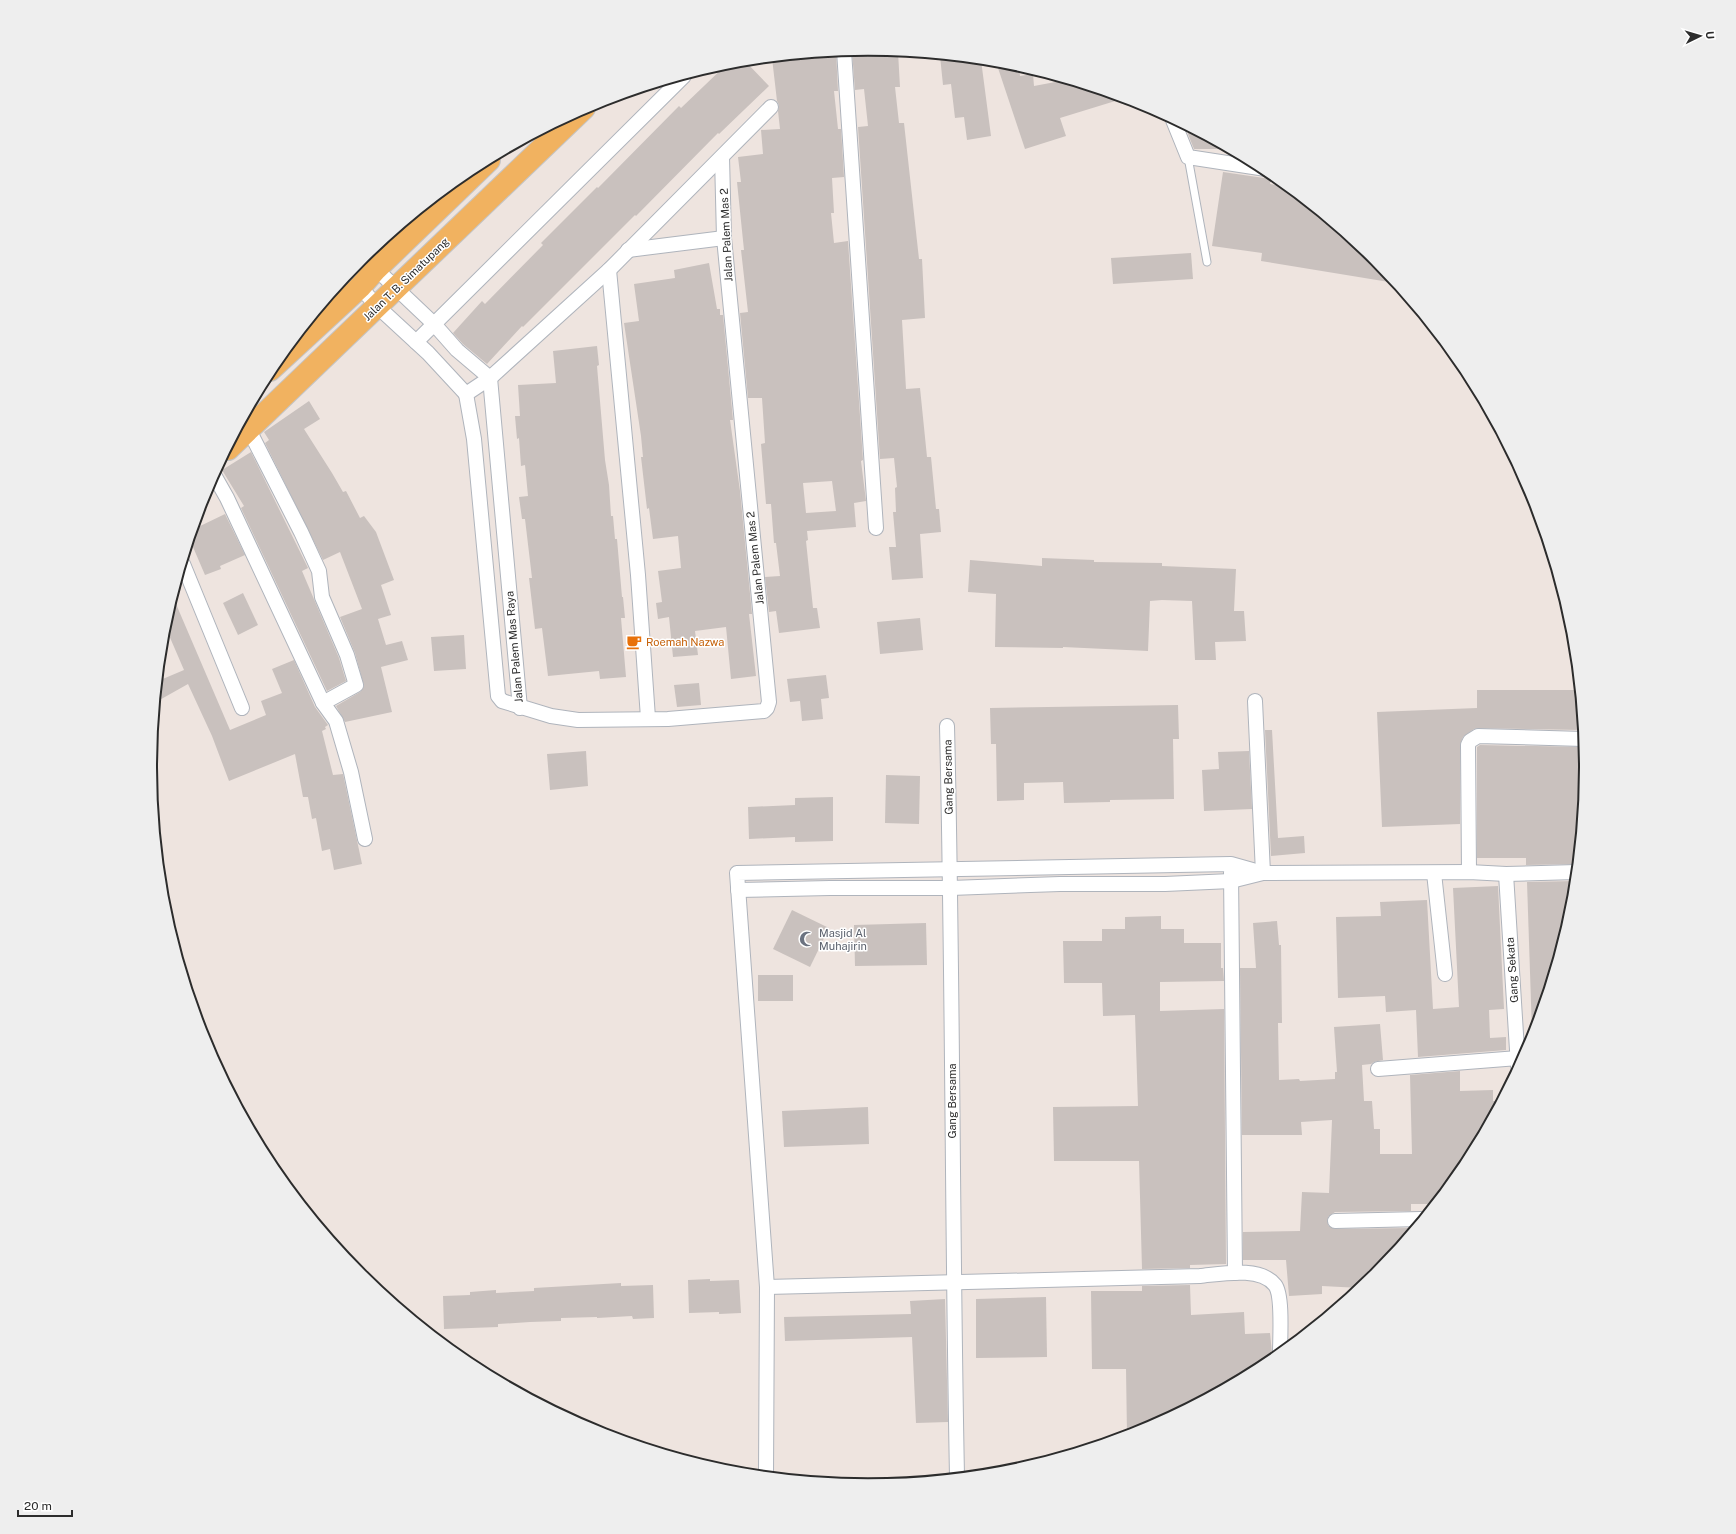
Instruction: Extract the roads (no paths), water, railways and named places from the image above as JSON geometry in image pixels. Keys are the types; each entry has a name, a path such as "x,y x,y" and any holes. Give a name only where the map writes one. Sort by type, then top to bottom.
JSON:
{"main road":[{"name":"Jalan T. B. Simatupang","path":"235,443 569,122"},
{"path":"294,347 360,287 376,269 471,178"}],"street":[{"path":"844,57 876,528"},
{"path":"416,342 678,82"},
{"path":"360,287 377,306 416,342 466,394 490,378 609,270 771,107"},
{"path":"1175,126 1188,157 1235,159"},
{"name":"Jalan Palem Mas 2","path":"520,708 550,716 578,720 648,718 668,719 764,711 767,708 769,702 724,238 722,157"},
{"path":"628,250 724,238"},
{"path":"376,269 434,324 458,350 490,378"},
{"path":"609,270 638,575 648,718"},
{"name":"Jalan Palem Mas Raya","path":"466,394 474,439 498,696 502,701 520,708 490,378"},
{"path":"249,430 301,532 319,571 322,597 347,655 356,685 323,703"},
{"path":"217,481 227,498 323,703 336,721 349,764 365,839"},
{"path":"185,569 242,708"},
{"path":"1255,701 1263,873"},
{"name":"Gang Bersama","path":"947,726 951,888 953,1283 957,1472"},
{"path":"1469,872 1468,745 1470,741 1478,736 1578,739"},
{"path":"766,1470 767,1287 738,873 1231,864 1263,873"},
{"path":"1231,864 1235,1273"},
{"path":"1165,865 1165,884"},
{"path":"1058,867 1060,884"},
{"path":"830,871 830,888"},
{"path":"738,890 951,888 1060,884 1165,884 1231,881 1263,873 1469,872 1506,874 1571,872"},
{"path":"1434,873 1445,974"},
{"name":"Gang Sekata","path":"1506,874 1518,1055"},
{"path":"1378,1068 1515,1062"},
{"path":"1335,1221 1417,1219"},
{"path":"767,1287 1200,1276 1235,1273 1254,1274 1266,1278 1276,1286 1280,1301 1280,1346"}],"lane":[{"path":"1188,157 1207,262"}],"place":[{"name":"Roemah Nazwa","path":"634,642"},
{"name":"Masjid Al Muhajirin","path":"807,939"}]}
